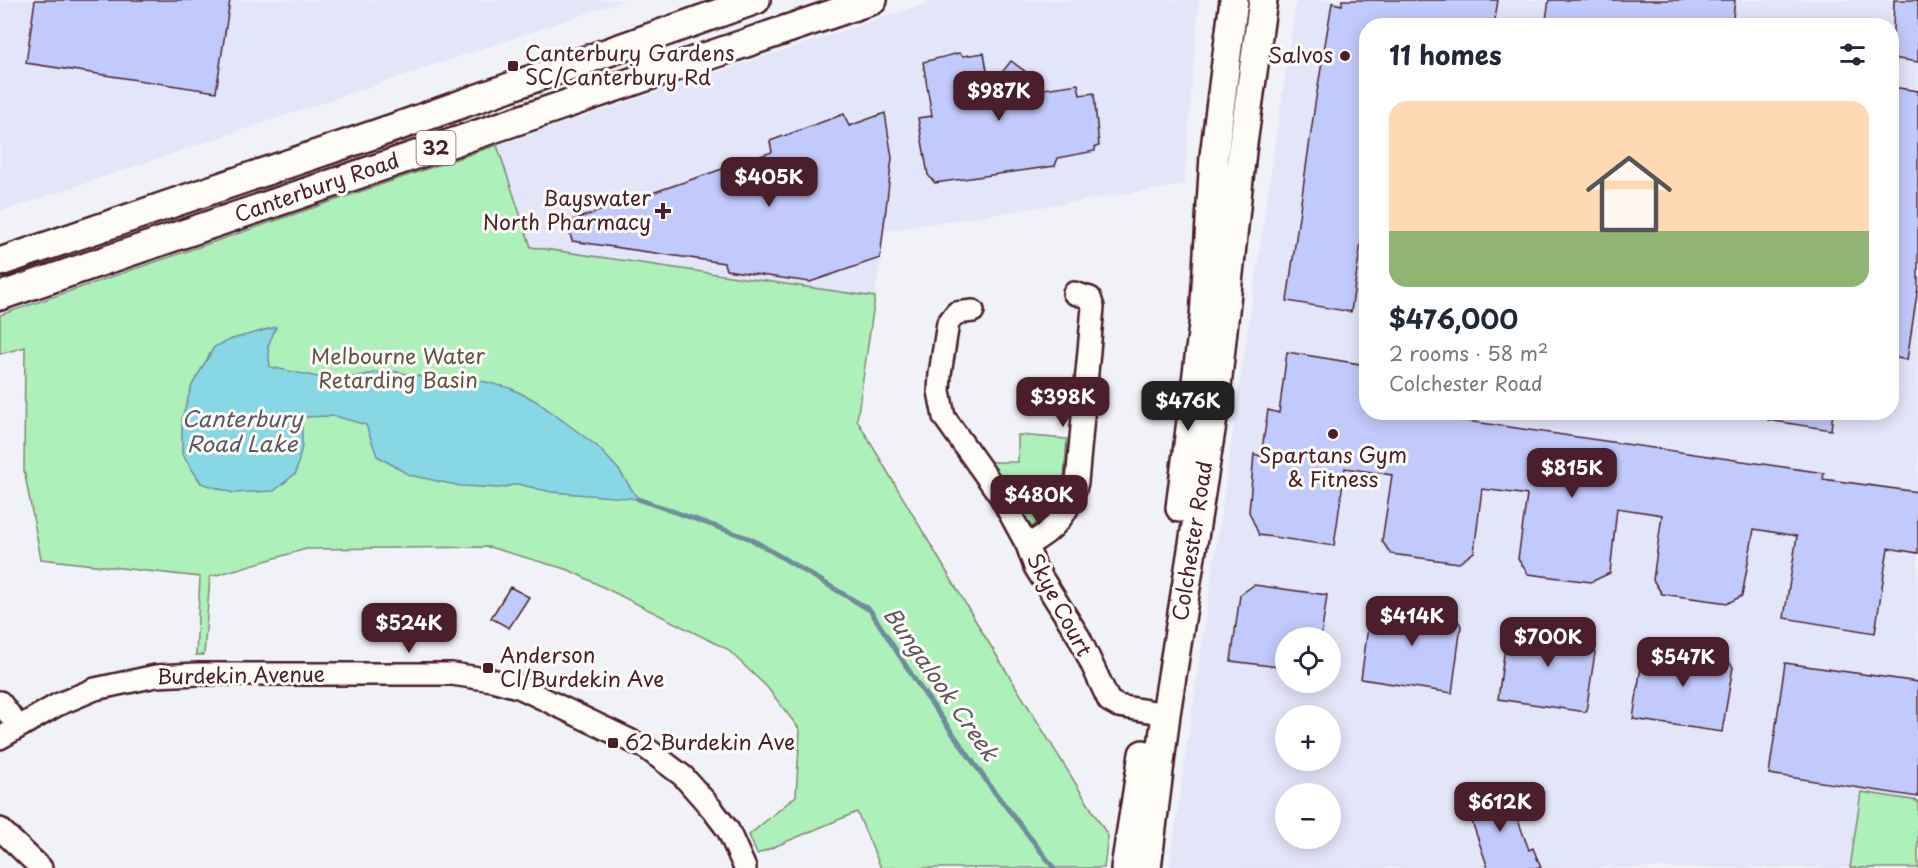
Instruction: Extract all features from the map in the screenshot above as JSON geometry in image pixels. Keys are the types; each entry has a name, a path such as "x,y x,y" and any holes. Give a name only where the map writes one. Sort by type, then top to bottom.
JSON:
{"main road":[{"name":"Canterbury Road","path":"0,262 756,0"},
{"name":"Canterbury Road","path":"0,296 873,0"},
{"name":"Colchester Road","path":"1147,868 1158,712 1180,506 1204,318 1214,156 1234,0"},
{"name":"Colchester Road","path":"1125,868 1158,712 1215,405 1242,151 1263,0"},
{"path":"46,246 56,277"}],"street":[{"path":"637,43 646,76"},
{"path":"1027,544 1040,538 1060,520 1073,499 1079,466 1083,298"},
{"name":"Skye Court","path":"973,311 956,313 948,323 940,374 941,405 944,417 959,441 997,490 1027,544 1035,567 1079,637 1109,701 1118,706 1158,712"},
{"name":"Burdekin Avenue","path":"0,738 18,726 95,689 156,676 452,674 492,680 521,688 646,748 683,776 712,809 728,830 745,868"},
{"path":"0,702 18,726"},
{"path":"0,829 41,868"}],"shaded area":[{"path":"0,0 626,0 0,212"},
{"path":"936,0 1199,0 1184,185 885,231 875,297 531,247 497,145"},
{"path":"1296,0 1918,0 1918,801 1861,792 1850,868 1169,868"}],"green space":[{"name":"Melbourne Water Retarding Basin","path":"497,145 531,247 875,297 857,420 984,635 1108,836 1104,868 881,868 857,812 757,854 749,835 796,796 800,730 767,687 727,649 569,570 489,547 306,549 210,577 204,655 196,655 200,577 41,559 24,470 25,347 0,354 0,315"},
{"path":"1018,435 1067,439 1064,478 1055,510 1030,528 990,462 1018,462"},
{"path":"1861,792 1918,801 1918,868 1850,868"}],"water":[{"name":"Canterbury Road Lake","path":"276,327 268,346 270,367 318,377 350,378 387,370 433,379 473,379 510,388 536,401 597,446 619,470 638,499 551,492 518,484 500,488 461,486 409,475 377,456 366,425 335,416 302,417 302,446 296,473 274,491 233,493 201,483 182,454 182,418 192,385 214,347 232,339"}],"building":[{"path":"35,0 230,0 216,92 26,63"},
{"path":"1342,0 1498,0 1495,18 1359,18 1359,257 1351,312 1287,301 1332,3 1342,5"},
{"path":"1549,0 1735,0 1733,18 1546,18"},
{"path":"1894,0 1918,0 1918,62 1899,59 1899,18 1893,18"},
{"path":"959,53 963,56 984,53 990,88 1011,61 1026,72 1009,94 1078,84 1080,95 1094,93 1099,146 1095,147 1095,151 1058,158 1055,166 935,183 928,175 918,118 932,116 923,62"},
{"path":"1899,88 1918,91 1918,287 1907,360 1899,358"},
{"path":"885,113 892,158 880,258 810,282 726,270 724,263 572,241 567,222 772,152 770,141 844,114 849,126"},
{"path":"1287,352 1359,364 1359,420 1461,420 1824,473 1823,479 1918,492 1918,553 1888,548 1875,633 1784,618 1797,536 1754,529 1742,596 1728,603 1662,594 1653,580 1662,515 1617,508 1610,573 1591,582 1528,574 1518,559 1527,495 1514,493 1482,489 1474,552 1459,563 1391,554 1382,541 1392,475 1345,468 1334,546 1259,535 1249,512 1254,454 1261,456 1268,410 1279,413"},
{"path":"1768,420 1832,420 1831,430"},
{"path":"1254,585 1327,595 1323,627 1275,627 1275,667 1231,661 1240,595"},
{"path":"510,587 529,597 509,628 491,618"},
{"path":"1386,603 1453,612 1461,626 1452,693 1361,679 1370,612"},
{"path":"1518,625 1589,634 1596,646 1586,712 1498,699 1507,632"},
{"path":"1655,644 1723,654 1733,667 1722,732 1633,719 1643,653"},
{"path":"1785,663 1918,682 1918,797 1769,774"},
{"path":"1494,790 1504,794 1512,804 1529,850 1533,848 1541,868 1488,868 1468,810 1473,798 1482,792"}],"waterway":[{"name":"Bungalook Creek","path":"638,499 751,539 870,610 919,686 993,790 1054,868"}],"place":[{"name":"Salvos","path":"1345,56"},
{"name":"Canterbury Gardens SC/Canterbury Rd","path":"513,66"},
{"name":"Bayswater North Pharmacy","path":"663,211"},
{"name":"Spartans Gym & Fitness","path":"1333,434"},
{"name":"Anderson Cl/Burdekin Ave","path":"488,668"},
{"name":"62 Burdekin Ave","path":"613,743"}]}
